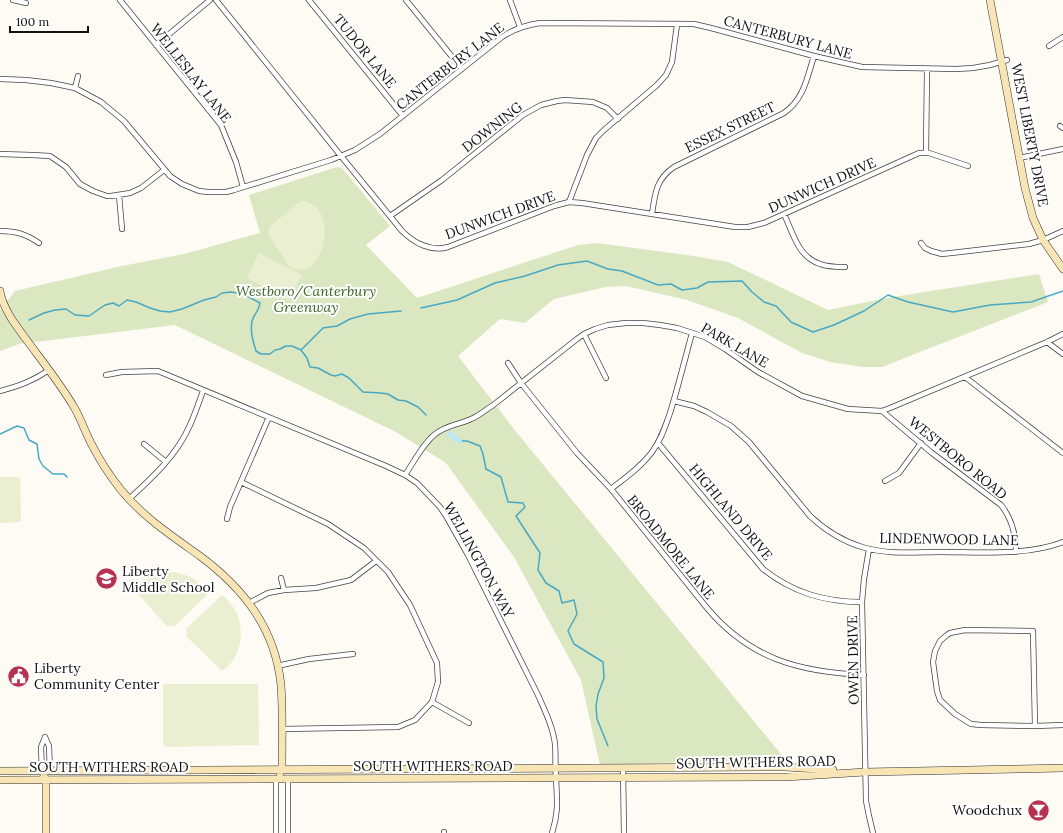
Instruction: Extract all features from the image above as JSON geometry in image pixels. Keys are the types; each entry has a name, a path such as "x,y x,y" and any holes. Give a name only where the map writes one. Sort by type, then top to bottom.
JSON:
{"main road":[{"name":"WEST LIBERTY DRIVE","path":"990,0 1004,61 1019,158 1033,218 1043,240 1063,269"},
{"path":"0,291 5,308 11,318 49,370 74,408 102,464 122,492 148,518 200,556 232,582 249,603 261,622 272,646 281,685 282,769 288,780"},
{"name":"SOUTH WITHERS ROAD","path":"0,771 786,767 865,772"},
{"name":"SOUTH WITHERS ROAD","path":"0,780 786,777 865,772 1063,768"},
{"path":"276,780 282,769"},
{"path":"42,771 46,780"},
{"path":"46,833 46,780 50,771"}],"street":[{"path":"13,0 26,3"},
{"name":"WELLESLAY LANE","path":"120,0 221,125 236,162 243,187"},
{"path":"156,45 210,0"},
{"name":"DUNWICH DRIVE","path":"216,0 402,232 412,240 428,247 441,249 554,206 570,202 741,227 754,226 764,223 916,154 926,152"},
{"name":"TUDOR LANE","path":"310,0 403,116"},
{"path":"406,0 462,69"},
{"path":"510,0 520,27"},
{"name":"CANTERBURY LANE","path":"0,79 51,83 75,88 101,102 124,121 170,176 182,184 199,191 221,192 234,190 331,160 355,150 380,134 510,31 530,24 694,24 814,56 862,67 956,70 1004,61"},
{"path":"570,202 590,148 596,138 657,86 666,75 672,62 677,25"},
{"path":"1049,46 1063,37"},
{"name":"ESSEX STREET","path":"652,214 656,188 668,171 790,109 800,97 814,56"},
{"path":"928,69 926,152 968,166"},
{"path":"75,88 78,76"},
{"name":"DOWNING","path":"390,216 442,180 523,115 541,105 565,100 593,102 607,108 618,119"},
{"path":"1019,158 1063,149"},
{"path":"0,154 32,154 50,156 66,167 80,184 107,196 130,193 141,188 164,170"},
{"path":"119,195 122,229"},
{"path":"784,214 799,248 808,258 826,266 845,267"},
{"path":"0,231 11,231 28,236 39,243"},
{"path":"921,243 925,248 942,254 1029,244 1043,240 1063,231"},
{"name":"PARK LANE","path":"405,475 424,446 434,435 451,425 477,416 492,406 576,339 595,329 608,325 643,323 677,328 705,338 726,349 758,372 802,396 848,409 882,411 897,406 1063,334"},
{"path":"611,490 647,459 658,443 674,401 692,333"},
{"path":"584,334 606,378"},
{"path":"1047,342 1063,354"},
{"name":"BROADMORE LANE","path":"508,363 521,383 577,453 611,490 710,613 723,626 742,641 767,656 790,664 838,674 864,675"},
{"path":"0,391 23,385 38,378 49,370"},
{"name":"WELLINGTON WAY","path":"106,375 122,372 158,371 386,466 405,475 417,483 440,507 468,555 549,719 555,745 558,805 552,833"},
{"path":"965,377 1063,453"},
{"path":"129,499 166,462 178,447 190,426 203,391"},
{"name":"LINDENWOOD LANE","path":"674,401 694,406 731,426 749,442 815,521 831,533 856,545 886,552 904,553 1016,552 1041,549 1063,542"},
{"name":"WESTBORO ROAD","path":"882,411 921,444 1001,505 1012,523 1015,533 1016,552"},
{"path":"227,519 230,507 269,417"},
{"name":"HIGHLAND DRIVE","path":"658,443 763,569 784,583 811,595 835,601 862,602"},
{"path":"144,444 166,462"},
{"path":"885,481 899,474 921,444"},
{"path":"241,482 328,524 364,548 388,572 410,605 438,663 438,682 432,702 415,720 398,727 282,729"},
{"name":"OWEN DRIVE","path":"869,549 862,602 865,772 867,806 873,833"},
{"path":"249,603 268,593 284,590 316,588 351,580 376,561"},
{"path":"281,578 284,590"},
{"path":"1035,726 1034,631 965,630 950,633 940,641 935,651 934,662 937,691 940,700 960,718 971,724 981,725 1035,726 1063,725"},
{"path":"277,666 309,659 353,654"},
{"path":"432,702 469,723"},
{"path":"42,771 41,747 45,737 49,746 50,771"},
{"path":"623,768 624,833"},
{"path":"276,780 276,833"},
{"path":"288,780 288,833"}],"green space":[{"name":"Westboro/Canterbury Greenway","path":"337,167 342,168 390,226 366,245 417,298 578,245 597,243 728,262 828,310 887,298 1039,274 1048,302 883,367 863,367 830,362 802,353 738,318 687,300 626,286 606,287 554,299 525,323 500,319 458,356 513,428 785,759 600,765 581,680 514,557 446,463 396,432 175,325 19,344 0,351 0,310 15,291 122,266 184,254 260,233 249,195"},
{"path":"301,201 312,204 320,212 324,223 325,235 323,247 318,258 311,266 302,270 290,267 268,234 269,227"},
{"path":"259,253 302,275 289,300 247,278"},
{"path":"0,477 20,477 21,522 0,523"},
{"path":"174,572 194,579 210,592 175,626 167,626 134,590 152,576"},
{"path":"222,595 235,609 241,636 236,654 231,663 222,671 187,637 186,629"},
{"path":"163,684 258,684 259,745 167,747 163,745"}],"waterway":[{"path":"421,308 457,300 495,283 525,276 558,265 587,261 608,269 622,271 658,285 671,284 682,290 697,288 708,282 742,281 764,302 776,306 791,322 813,332 834,325 864,311 888,295 908,302 953,312 990,305 1031,302 1063,291"},
{"path":"29,320 44,313 66,309 75,315 89,316 105,305 113,303 119,306 127,300 160,311 170,312 216,297 222,293 231,292 243,294 260,303 251,325 256,351 261,354 270,354 275,350 286,346 292,346 301,350 307,358 310,367 318,368 335,376 342,374 349,378 363,392 388,394 398,400 406,401 418,407 426,415"},
{"path":"301,350 323,328 337,326 350,319 368,314 401,311"},
{"path":"0,434 17,426 24,428 29,440 37,444 39,459 43,466 53,474 64,474 67,477"},
{"path":"450,434 459,441"},
{"path":"459,441 467,441 480,446 486,469 501,477 508,502 523,503 525,507 516,516 540,553 538,570 546,583 559,591 562,603 574,600 577,614 568,631 574,644 603,662 604,678 598,694 596,706 597,719 608,746"}],"place":[{"name":"Liberty Middle School","path":"107,579"},
{"name":"Liberty Community Center","path":"19,676"},
{"name":"Woodchux","path":"1038,810"}]}
